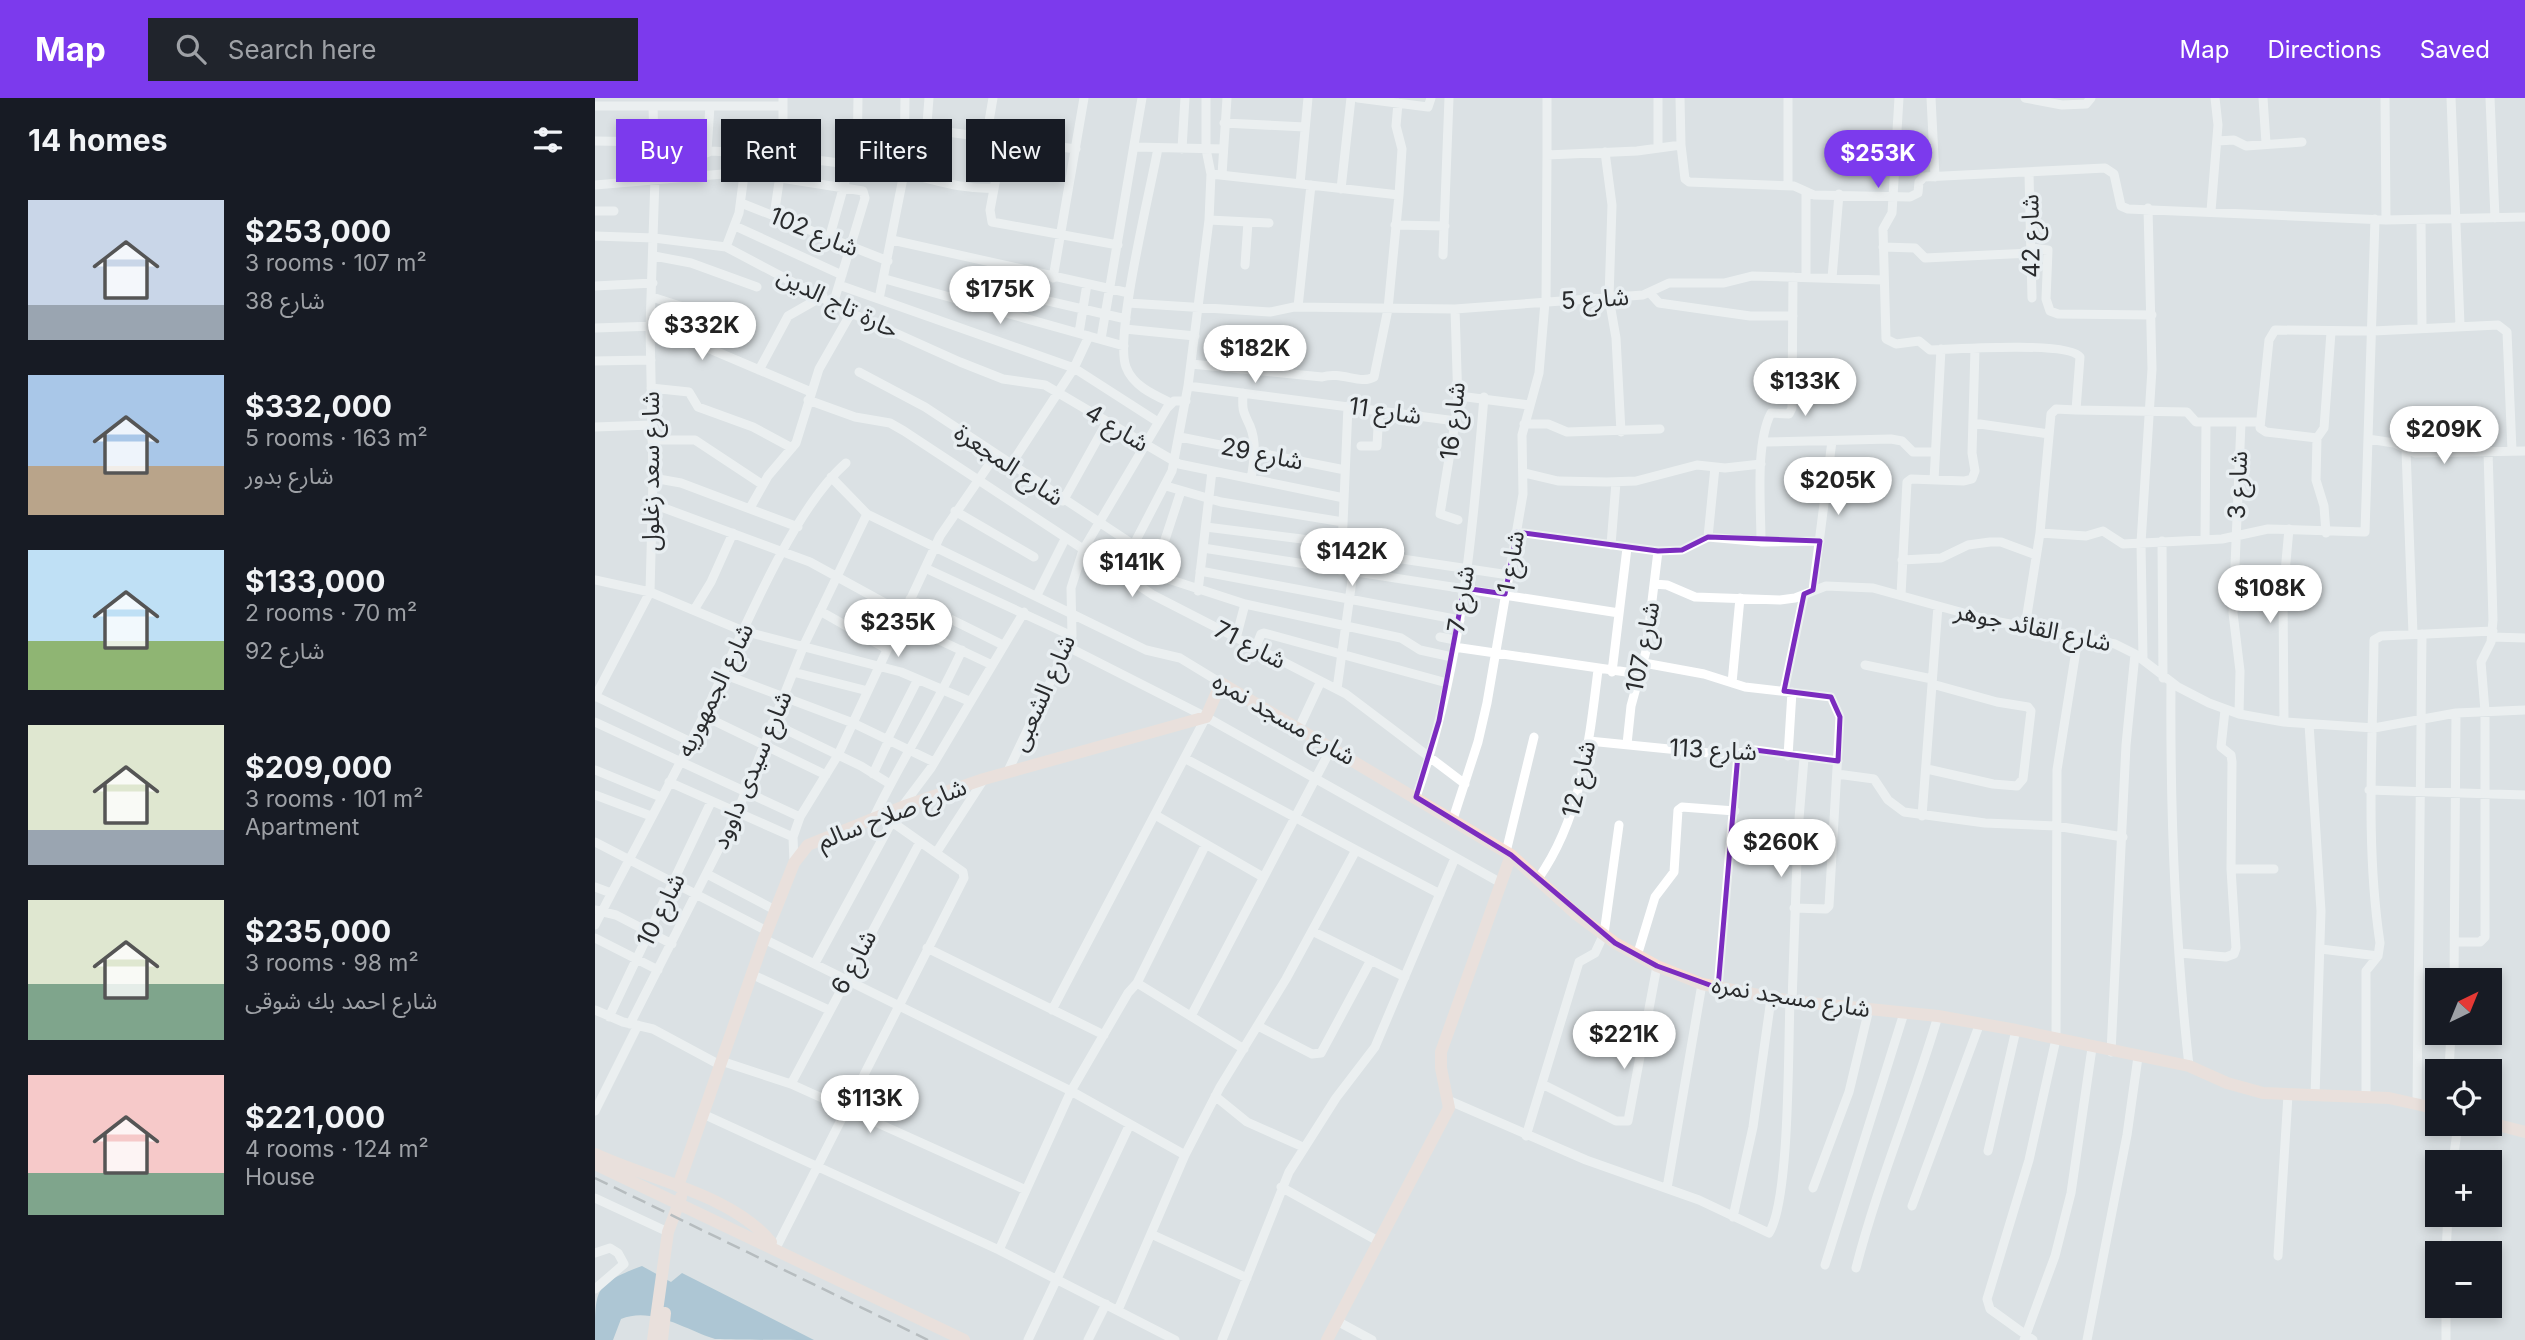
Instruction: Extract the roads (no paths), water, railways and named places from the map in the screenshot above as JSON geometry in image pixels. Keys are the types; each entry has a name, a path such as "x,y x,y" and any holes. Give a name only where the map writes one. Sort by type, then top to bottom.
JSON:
{"street":[{"path":"857,119 859,98"},
{"path":"905,98 905,119"},
{"path":"929,98 929,129 966,135"},
{"path":"989,119 993,98"},
{"path":"1053,278 1084,98"},
{"path":"1101,339 1142,98"},
{"path":"1182,149 1185,98"},
{"path":"1125,578 1166,486 1180,437 1209,219 1211,174 1206,149 1206,98"},
{"path":"1221,175 1227,98"},
{"path":"1298,307 1308,98"},
{"path":"1341,189 1350,98"},
{"path":"1359,98 1430,102"},
{"path":"1443,254 1449,98"},
{"name":"شارع 1","path":"1453,819 1478,742 1495,654 1525,473 1524,424 1539,373 1546,302 1547,98"},
{"path":"1658,98 1658,148"},
{"path":"1679,98 1685,179 1689,182 1788,186 1799,187 1806,192 1892,198 1916,195 1920,179 2105,169 2114,174 2121,206 2128,209 2386,220 2525,217"},
{"path":"1788,98 1788,186"},
{"path":"1899,98 1891,217 1883,229 1887,341 1896,344 1919,341 1930,350 2046,348 2079,354 2076,410"},
{"path":"1931,98 1935,177"},
{"path":"2025,98 2062,105 2085,104 2091,98"},
{"path":"2211,211 2217,141 2215,98"},
{"path":"2263,98 2266,143"},
{"path":"2385,98 2386,220"},
{"path":"2451,98 2460,325"},
{"path":"2490,98 2495,218"},
{"path":"595,106 659,103 710,106 783,102"},
{"path":"1191,364 1322,377 1335,373 1368,380 1376,373 1388,309 1402,149 1397,126 1403,102"},
{"path":"710,106 707,151 721,152"},
{"path":"1224,122 1305,127"},
{"path":"595,141 616,141"},
{"path":"2217,141 2234,141 2246,146 2302,142"},
{"path":"1547,155 1681,145"},
{"path":"1135,147 1223,149"},
{"path":"1065,148 1076,149"},
{"path":"1158,148 1128,298 1124,359 1131,376 1145,389 1171,403 1186,401"},
{"path":"1605,152 1612,205 1609,298 1616,338 1621,432"},
{"path":"1211,174 1399,195"},
{"name":"شارع 42","path":"2029,174 2032,298"},
{"path":"595,185 621,182"},
{"name":"شارع سعد زغلول","path":"595,696 650,592 653,478 650,327 655,182"},
{"path":"726,247 735,226 743,182"},
{"path":"774,216 780,182"},
{"path":"813,182 845,186 865,194 834,301"},
{"path":"829,239 847,182"},
{"path":"879,299 903,182"},
{"path":"940,182 967,189 994,188"},
{"path":"995,182 989,215 992,222 1060,237 1118,245"},
{"path":"1806,192 1806,277"},
{"path":"1832,278 1839,194"},
{"name":"شارع 102","path":"741,203 888,261"},
{"path":"2111,1052 2126,745 2139,657 2141,543 2150,412 2152,315 2148,208"},
{"path":"595,211 614,211"},
{"path":"1209,219 1269,223"},
{"path":"2040,533 2086,536 2103,531 2119,543 2141,543 2236,537 2254,531 2289,529 2360,534 2366,530 2375,219"},
{"path":"2421,220 2422,327"},
{"path":"1245,265 1248,222"},
{"path":"1395,225 1445,226"},
{"path":"735,226 842,275"},
{"name":"حارة تاج الدين","path":"595,236 654,238 726,247 834,301 851,313 983,372 1011,380 1035,382 1059,392"},
{"name":"شارع 5","path":"892,240 1109,289 1128,298 1199,310 1270,312 1298,307 1455,309 1609,298 1650,293 1674,282 1724,283 1752,276 1883,280"},
{"path":"1883,247 1915,248 1925,258 2048,250 2046,299 2050,311 2058,314 2152,315"},
{"path":"654,256 691,263 757,287"},
{"path":"1761,542 1761,464 1770,414 1792,412 1793,277"},
{"path":"885,279 1123,346"},
{"path":"966,282 1104,315 1126,324 1195,336"},
{"path":"595,286 653,283"},
{"path":"1079,333 1087,284"},
{"path":"839,285 1074,368 1158,422"},
{"path":"1650,293 1659,303 1750,316 1793,316"},
{"path":"759,370 788,316 823,296"},
{"path":"652,297 742,326"},
{"name":"شارع 16","path":"1455,309 1459,396 1440,514 1458,520"},
{"path":"750,508 763,485 792,448 829,349 851,313"},
{"path":"704,347 717,317"},
{"path":"2317,438 2264,431 2260,422 2272,332 2285,328 2331,332 2498,325 2506,328 2512,451"},
{"name":"شارع 71","path":"595,328 659,327 759,370 855,416 890,423 1125,578 1255,649 1337,689 1465,784"},
{"path":"2326,533 2324,506 2316,480 2317,438 2325,428 2331,332"},
{"path":"1010,467 1074,368 1089,336"},
{"path":"1934,480 1941,349"},
{"path":"1901,595 1907,482 1911,479 1964,481 1973,477 1975,349"},
{"path":"595,361 651,360"},
{"name":"شارع المجعرة","path":"859,372 925,407 1010,467 1158,561 1160,576 1198,591"},
{"name":"شارع 11","path":"1188,386 1456,421"},
{"path":"651,388 689,391 698,407 753,427 792,448"},
{"name":"شارع 4","path":"1059,392 1174,463 1344,498"},
{"path":"1243,393 1242,411 1250,426 1255,453 1251,479"},
{"path":"1459,396 1484,397 1529,405"},
{"name":"شارع 7","path":"1416,797 1430,757 1459,620 1467,568 1484,397"},
{"name":"شارع الشعبى","path":"1007,773 1072,636 1071,588 1083,550 1171,403"},
{"path":"1341,571 1348,406"},
{"path":"1361,446 1377,446 1379,410"},
{"path":"2025,627 2040,533 2053,410 2186,412 2193,421 2206,423 2260,422"},
{"path":"1063,501 1107,422"},
{"path":"2205,539 2206,423"},
{"name":"شارع 3","path":"2239,714 2240,671 2233,613 2241,423"},
{"path":"1524,424 1548,424 1567,432 1660,429"},
{"path":"1973,424 2049,434"},
{"path":"595,427 652,425"},
{"name":"شارع 29","path":"1180,437 1345,470"},
{"path":"1765,442 1891,439 1902,441 1913,452 1935,452"},
{"path":"2368,439 2394,443 2415,453 2525,451"},
{"path":"652,440 695,440 763,485"},
{"path":"1788,756 1788,692 1819,541 1832,441"},
{"path":"2406,450 2420,718 2417,1103"},
{"path":"2457,942 2480,942 2485,937 2485,711 2481,662 2492,634 2488,451"},
{"path":"794,863 793,837 800,817 838,755 935,547 955,511 995,456"},
{"name":"شارع الجمهوريه","path":"595,925 598,911 611,893 691,742 784,552 831,477 846,463"},
{"path":"1525,473 1558,481 1616,482 1636,481 1697,465 1715,467 1761,464"},
{"path":"1708,537 1715,467"},
{"path":"1212,471 1198,591 1346,628 1401,638 1420,650 1454,648 1640,674"},
{"name":"شارع مسجد نمره","path":"831,477 867,514 1146,650 1180,658 1508,853 1604,934 1637,956 1702,984 1791,1002 1938,1016 1980,1023 2189,1066 2246,1089 2288,1095 2366,1097 2425,1105"},
{"path":"653,478 681,482 799,527"},
{"path":"1611,545 1616,482"},
{"path":"1166,486 1209,499 1343,522"},
{"path":"1158,561 1181,491"},
{"path":"653,504 784,552 837,576 901,617 991,664"},
{"path":"955,511 1034,557"},
{"name":"شارع سيدى داوود","path":"595,1111 658,970 737,813 804,645 867,514"},
{"path":"1206,527 1509,575"},
{"path":"2284,723 2283,594 2289,529"},
{"path":"1517,532 1658,551 1682,550 1708,537 1761,542 1819,541"},
{"path":"694,610 711,582 733,533"},
{"path":"1037,595 1065,538"},
{"path":"2162,541 2179,953 2189,1066"},
{"path":"1902,560 1941,558 1968,545 1990,542 2001,542 2036,555"},
{"path":"1203,548 1619,613"},
{"path":"1612,672 1627,548"},
{"name":"شارع 107","path":"1627,744 1631,706 1644,663 1658,551"},
{"path":"925,568 1072,636"},
{"path":"1200,571 1459,620"},
{"path":"1337,689 1353,573"},
{"path":"595,580 650,592 743,631 880,665 969,701"},
{"name":"شارع القائد جوهر","path":"1654,584 1671,587 1691,596 1788,600 1826,586 1854,586 1901,595 2025,627 2115,644 2139,657 2167,680 2225,710 2284,723 2374,728 2456,713 2525,710"},
{"path":"1732,683 1739,598"},
{"path":"909,599 1002,644"},
{"path":"1236,638 1245,604"},
{"path":"1922,816 1938,606"},
{"path":"820,611 887,649"},
{"path":"815,963 892,822 934,762 1002,644 1024,612"},
{"path":"1255,649 1262,633 1447,683"},
{"path":"2366,1097 2366,971 2378,956 2381,943 2369,790 2374,728 2375,638 2417,634 2492,634 2525,638"},
{"path":"1440,637 1454,648"},
{"path":"2078,638 2060,744 2056,827 2056,1039 2029,1160 1987,1299 1990,1309 2028,1338 2055,1256 2071,1193 2092,1048"},
{"path":"1068,647 1206,717 1501,883"},
{"path":"874,817 890,783 944,690 962,650"},
{"path":"1644,663 1732,683 1828,696 1840,717 1829,906 1822,910 1794,908"},
{"path":"1865,665 1997,702 2028,707 2031,711 2023,779 2017,786 1993,784 1927,769"},
{"name":"شارع 12","path":"1538,879 1556,852 1567,827 1589,741 1598,670"},
{"path":"793,671 868,691"},
{"path":"723,674 853,723 934,762"},
{"path":"873,774 918,679"},
{"path":"1299,728 1321,681"},
{"path":"1052,1010 1157,816 1221,683"},
{"path":"595,696 691,742"},
{"path":"2179,953 2226,957 2234,954 2231,869 2232,762 2231,755 2221,747 2225,710"},
{"path":"2455,968 2456,713"},
{"path":"703,716 826,775"},
{"name":"شارع صلاح سالم","path":"681,1205 703,1114 765,935 794,863 818,839 984,779 1206,717"},
{"path":"595,722 800,817"},
{"path":"772,723 890,783"},
{"path":"2309,724 2321,911 2315,1096"},
{"path":"1327,1340 1446,1113 1450,1101 1441,1068 1441,1052 1501,883 1534,737"},
{"name":"شارع 113","path":"1589,741 1738,754 1755,750 1837,761"},
{"path":"1191,1016 1332,747"},
{"path":"1718,988 1738,754"},
{"path":"1450,1101 1527,1136 1667,1188 1762,1233 1769,1233 1784,1148 1794,908 1804,758"},
{"path":"1186,759 1440,894"},
{"path":"595,770 661,797"},
{"path":"1837,774 1874,779 1897,809 1922,816 2056,827 2123,836"},
{"path":"936,853 984,779"},
{"path":"669,782 793,837"},
{"path":"2369,790 2525,794"},
{"path":"595,795 651,816"},
{"name":"شارع 10","path":"609,1017 675,883 711,802"},
{"path":"1637,956 1655,897 1674,872 1678,810 1682,807 1735,811"},
{"path":"1157,816 1263,877"},
{"path":"776,1248 965,874 892,822"},
{"path":"1527,1136 1579,962 1595,953 1604,934 1619,825"},
{"path":"595,842 697,894 815,963 1071,1091 1185,1155"},
{"name":"شارع 6","path":"791,1084 845,978 920,842"},
{"path":"999,1250 1071,1091 1137,983 1206,844"},
{"path":"1118,1310 1185,1155 1215,1096 1258,1026 1356,850"},
{"path":"1222,1340 1282,1187 1303,1147 1369,1057 1455,858"},
{"path":"2231,869 2274,869"},
{"path":"707,874 775,909"},
{"path":"595,887 611,893"},
{"path":"598,911 616,915 672,944"},
{"path":"1312,931 1405,977"},
{"path":"595,938 658,970"},
{"path":"927,948 1104,1035"},
{"path":"2321,949 2378,956"},
{"path":"1258,1026 1312,1054 1321,1053 1371,960"},
{"path":"1544,1085 1616,1121 1628,1121 1657,966"},
{"path":"751,974 829,1010"},
{"path":"1137,983 1244,1048"},
{"path":"1667,1188 1702,984"},
{"path":"1733,1217 1753,1127 1771,999"},
{"path":"1813,1188 1849,1092 1869,1009"},
{"path":"595,1010 609,1017 661,1032 720,1063 791,1084 1026,1190"},
{"path":"1825,1265 1903,1013"},
{"path":"1856,1268 1868,1221 1913,1100 1938,1016"},
{"path":"1912,1206 1980,1023"},
{"path":"1989,1151 2016,1030"},
{"path":"2087,1340 2125,1148 2137,1057"},
{"path":"2278,1256 2288,1095"},
{"path":"1215,1096 1247,1122 1303,1147"},
{"path":"703,1114 999,1250 1175,1340"},
{"path":"1028,1340 1130,1124"},
{"path":"2502,1126 2525,1132"},
{"path":"595,1154 630,1170 686,1189 749,1224 776,1248"},
{"path":"595,1164 776,1248 964,1340"},
{"path":"1282,1187 1378,1241"},
{"path":"595,1198 668,1232"},
{"path":"653,1340 660,1322 668,1232 681,1205"},
{"path":"666,1265 681,1205"},
{"path":"1151,1234 1247,1278"},
{"path":"595,1253 610,1248 621,1256 624,1264 595,1289"},
{"path":"1088,1340 1106,1304"},
{"path":"2446,1318 2446,1340"},
{"path":"1336,1321 1372,1340"},
{"path":"660,1322 663,1340"}],"water":[{"path":"642,1266 671,1282 682,1273 814,1340 715,1339 669,1321 645,1315 621,1319 613,1340 595,1340 597,1298 601,1290 606,1283"}],"railway":[{"path":"595,1178 928,1340"}]}
